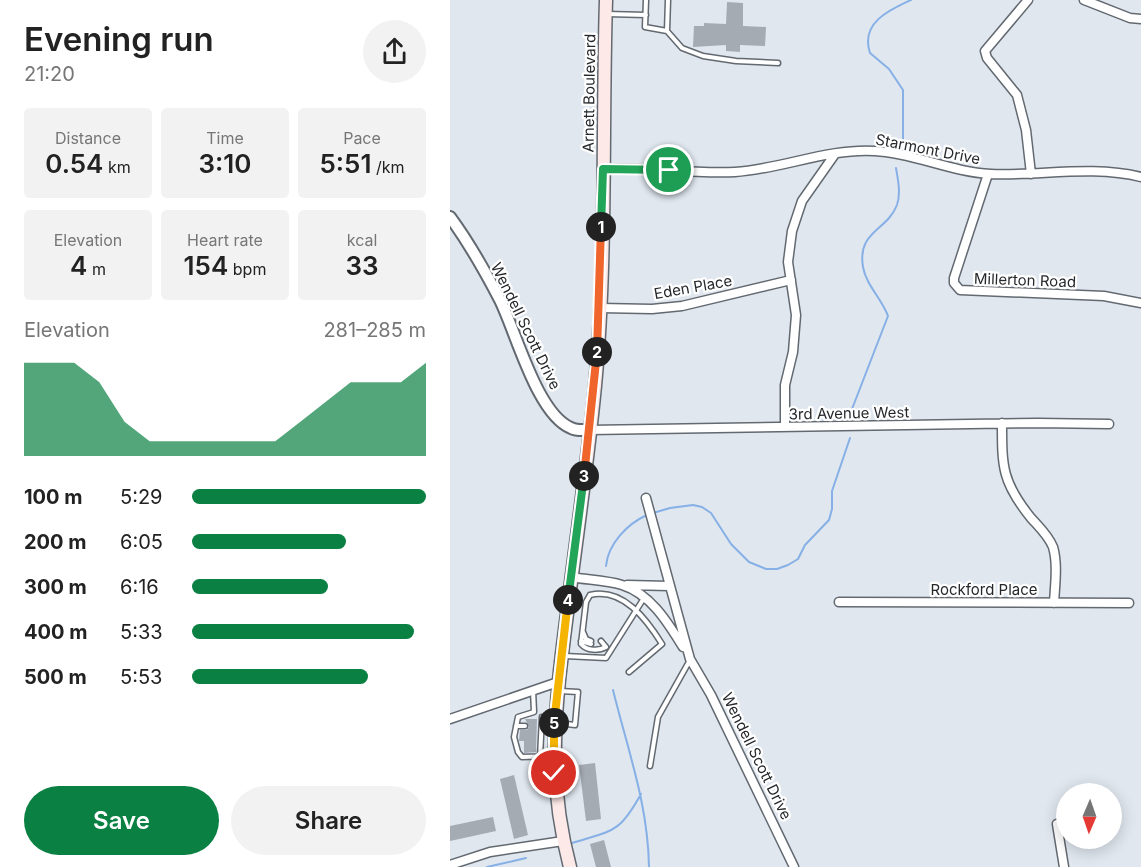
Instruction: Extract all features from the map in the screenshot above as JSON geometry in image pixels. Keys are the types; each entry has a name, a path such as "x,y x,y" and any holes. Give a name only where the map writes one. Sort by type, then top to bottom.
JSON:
{"main road":[{"name":"Arnett Boulevard","path":"570,867 562,841 555,794 550,719 557,686 595,386 600,308 606,0"}],"street":[{"path":"1028,0 985,51 987,58 1017,94 1026,130 1031,174"},
{"path":"1084,0 1141,20"},
{"name":"Starmont Drive","path":"603,169 649,168 736,172 862,151 890,152 972,173 1031,174 1092,171 1141,177"},
{"path":"785,428 785,385 793,352 796,324 788,248 795,218 810,188 835,154"},
{"name":"Millerton Road","path":"988,174 954,278 954,283 960,290 1104,296 1141,303"},
{"name":"Wendell Scott Drive","path":"450,217 500,301 518,348 546,403 566,425 579,430 589,430"},
{"name":"Eden Place","path":"600,308 652,309 682,306 791,280"},
{"path":"1002,423 1004,476 1018,500 1044,532 1053,549 1054,603"},
{"name":"3rd Avenue West","path":"589,430 1002,423 1109,424"},
{"name":"Wendell Scott Drive","path":"647,501 690,659"},
{"name":"Wendell Scott Drive","path":"571,577 622,585 669,586"},
{"name":"Wendell Scott Drive","path":"622,585 644,597 663,616 690,659 711,694 794,867"},
{"name":"Rockford Place","path":"839,602 1129,603"},
{"path":"451,717 533,690 557,686"},
{"path":"450,865 490,852 562,841"},
{"path":"1061,849 1064,867"}],"lane":[{"path":"646,0 645,27 667,31 681,48 696,54 736,61 778,63"},
{"path":"667,31 668,0"},
{"path":"605,14 646,15"},
{"path":"606,647 600,650 589,649 583,647 581,641 586,602 590,595 606,594 636,610 644,616 662,644 629,672"},
{"path":"561,655 606,658 644,597"},
{"path":"581,641 591,642 586,639 583,631"},
{"path":"601,643 612,649"},
{"path":"650,766 658,717 690,659"},
{"path":"553,756 522,757 516,746 516,726 518,717 534,712 550,719 574,724 578,692 557,686"},
{"path":"533,690 534,712"},
{"path":"540,757 539,727 550,719"},
{"path":"516,726 525,726"},
{"path":"516,746 524,746"}],"building":[{"path":"727,2 743,3 743,26 766,27 765,46 740,45 740,52 726,51 726,45 693,47 694,26 704,26 704,23 726,24"},
{"path":"525,719 537,719 536,752 524,753 524,741 519,741 520,730 527,730 529,727"},
{"path":"595,763 601,819 586,821 579,765"},
{"path":"514,775 528,835 514,839 500,779"},
{"path":"493,817 496,831 450,841 450,826"},
{"path":"604,840 611,867 596,867 590,844"}],"waterway":[{"path":"903,144 903,90 889,69 870,53 868,43 869,33 878,19 911,0"},
{"path":"852,409 888,316 867,280 862,255 868,238 887,221 897,205 899,191 896,168"},
{"path":"653,513 693,505 702,507 711,513 731,544 749,562 766,569 777,569 788,565 798,559 805,545 829,520 832,509 832,491 850,438"},
{"path":"606,566 610,550 620,536 632,524 647,515"},
{"path":"613,690 641,799 649,867"},
{"path":"572,843 614,829 627,817 641,794"},
{"path":"487,867 526,858"}],"route":[{"path":"554,773 555,708 595,386 603,169 669,170"}]}
